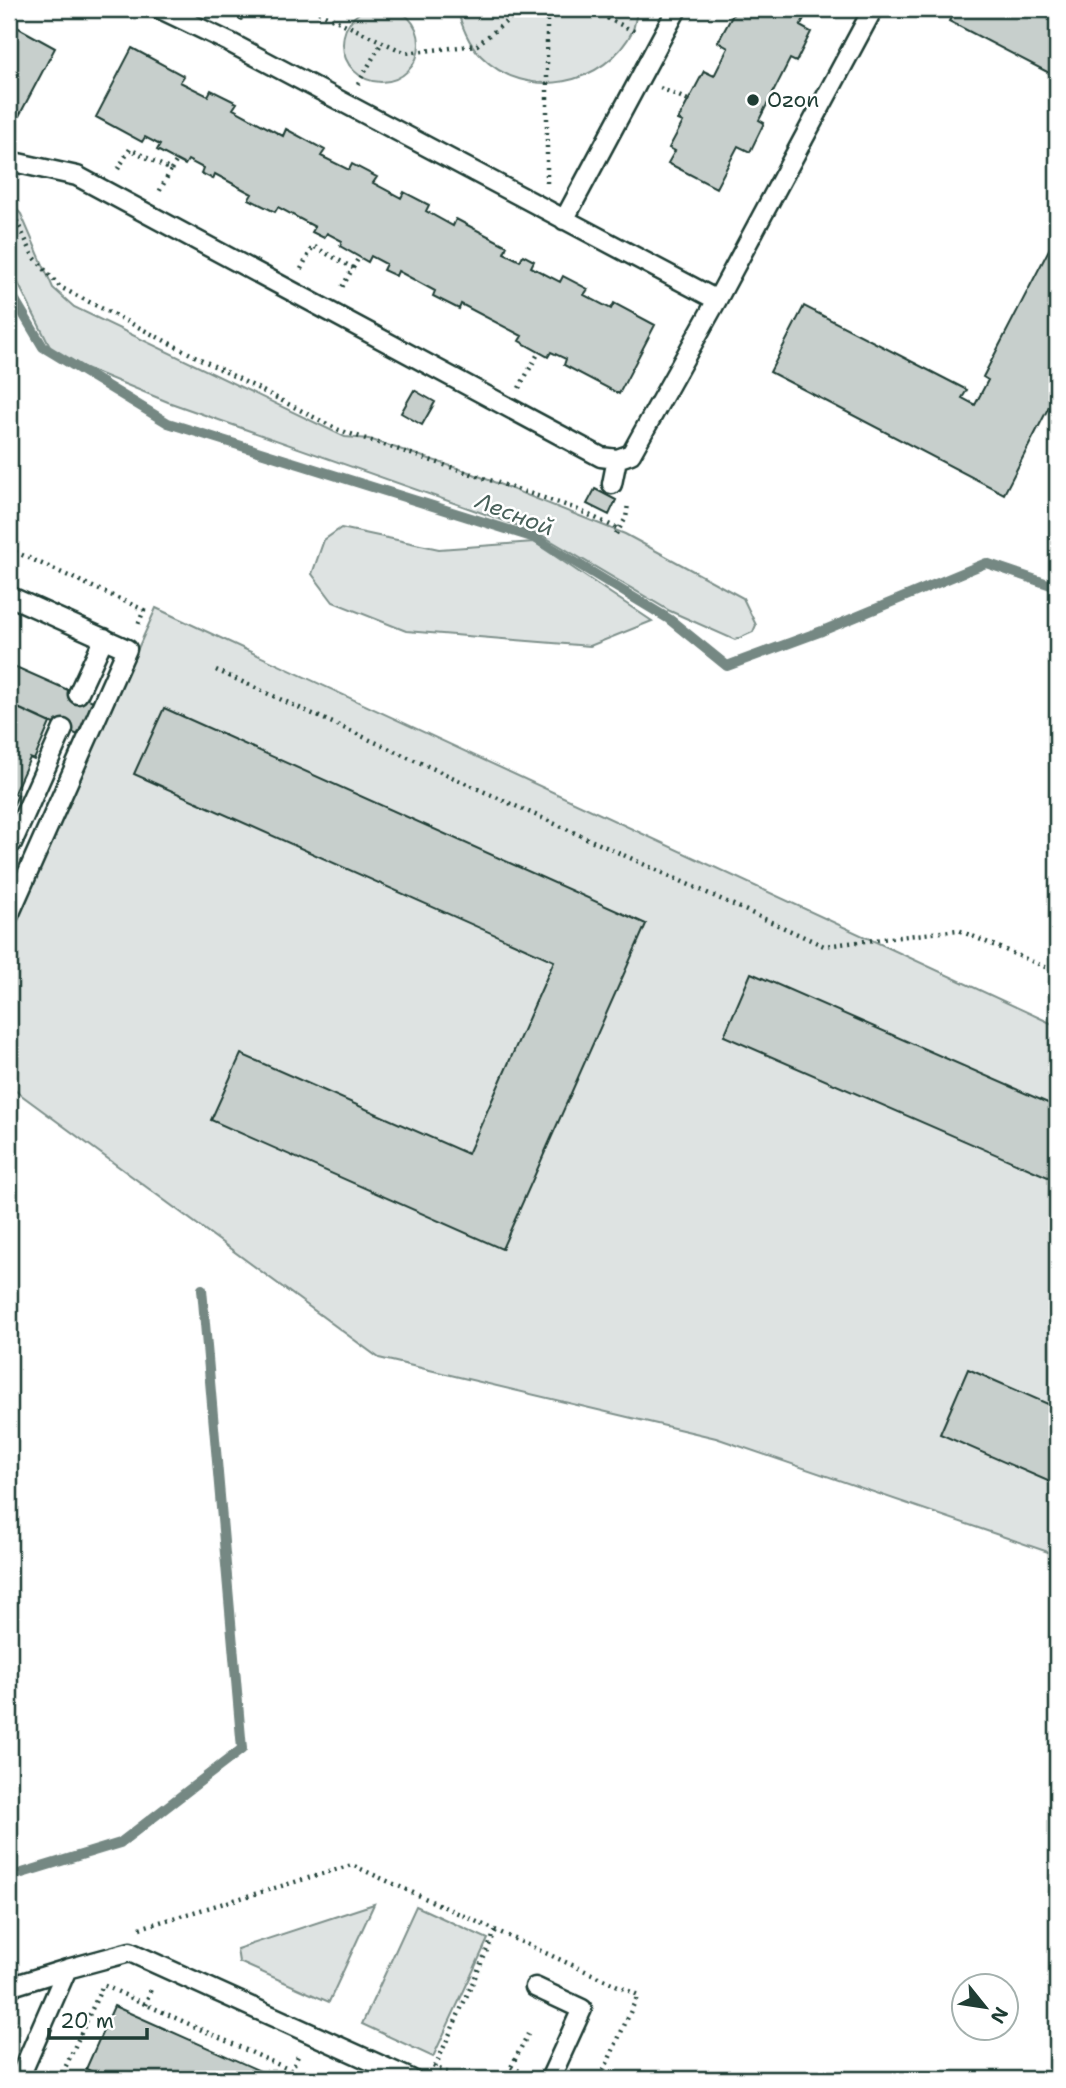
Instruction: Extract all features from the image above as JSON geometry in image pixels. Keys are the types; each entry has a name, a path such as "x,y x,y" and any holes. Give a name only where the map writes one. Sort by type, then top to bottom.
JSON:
{"lane":[{"path":"160,9 229,42 717,300"},
{"path":"557,216 677,9"},
{"path":"9,161 77,176 601,457 617,459 631,454 873,9"},
{"path":"612,484 617,459"},
{"path":"9,596 127,649 9,915"},
{"path":"78,694 104,638"},
{"path":"9,842 12,843 63,729"},
{"path":"9,1987 131,1952 411,2079"},
{"path":"19,2079 67,1969"},
{"path":"535,1987 582,2009 550,2079"}],"path":[{"path":"312,9 406,53 477,45 522,9"},
{"path":"547,9 547,180 557,216"},
{"path":"588,9 640,34"},
{"path":"347,104 382,42"},
{"path":"115,176 130,149 171,170"},
{"path":"156,198 177,160"},
{"path":"9,209 33,256 60,287 339,430 574,508 619,529"},
{"path":"299,273 313,246 353,268"},
{"path":"339,294 359,257"},
{"path":"519,388 539,352"},
{"path":"507,382 530,394"},
{"path":"9,549 145,610 127,649"},
{"path":"216,670 824,946 958,930 1057,972"},
{"path":"134,1930 352,1865 638,1995 600,2079"},
{"path":"435,2067 496,1930"},
{"path":"60,2079 103,1985 310,2079"},
{"path":"505,2079 528,2034"}],"shaded area":[{"path":"381,6 396,9 408,17 416,29 419,44 416,59 408,71 396,79 381,82 366,79 354,71 346,59 343,44 346,29 354,17 366,9"},
{"path":"457,9 638,9 633,30 621,49 604,64 585,75 542,83 520,79 499,70 481,56 469,40"},
{"path":"9,201 21,214 53,288 74,307 345,437 369,439 466,471 625,534 743,598 756,625 753,632 735,640 670,611 536,532 168,402 54,355 9,265"},
{"path":"341,528 439,549 534,542 652,621 590,646 406,631 333,602 312,574 324,540"},
{"path":"156,608 1057,1026 1057,1555 716,1438 379,1358 9,1086 9,937"},
{"path":"374,1904 329,2002 239,1962 237,1949"},
{"path":"416,1906 488,1939 433,2057 362,2024"}],"building":[{"path":"736,9 809,9 800,26 811,32 796,62 790,59 759,120 764,123 750,152 738,146 716,188 668,163 675,151 669,148 683,122 678,120 704,71 714,76 728,48 718,42"},
{"path":"955,9 1057,9 1057,77 949,21"},
{"path":"15,26 55,48 19,116 9,110 9,29 13,31"},
{"path":"132,48 184,76 180,82 208,96 211,90 237,103 233,109 283,136 286,129 325,150 321,156 349,170 352,164 377,177 373,183 401,198 404,192 429,205 426,211 453,226 456,219 507,246 504,253 520,261 523,255 534,261 531,267 560,282 563,276 588,289 584,295 611,309 614,303 655,325 619,394 564,365 566,359 551,352 548,357 519,341 522,336 461,304 459,309 433,296 435,291 398,271 396,276 383,270 386,264 371,256 368,262 340,246 342,241 327,233 324,238 312,232 315,227 278,207 275,212 249,199 252,194 215,174 213,179 201,173 203,168 188,160 185,165 157,150 160,145 145,137 142,142 96,117"},
{"path":"1057,234 1057,391 1004,494 770,372 804,306 967,390 962,398 975,405 988,380 983,377"},
{"path":"414,390 435,402 422,425 401,413"},
{"path":"595,489 616,500 609,515 587,504"},
{"path":"9,664 93,701 78,735 9,704"},
{"path":"9,704 50,723 34,760 30,758 14,793 18,795 9,815"},
{"path":"164,708 646,924 502,1249 211,1120 241,1054 468,1154 554,961 134,774"},
{"path":"751,973 1057,1107 1057,1181 724,1036"},
{"path":"968,1369 1057,1408 1057,1485 940,1434"},
{"path":"114,2006 278,2079 109,2079 86,2069"}],"waterway":[{"name":"Лесной","path":"9,290 43,347 168,423 535,538 669,619 727,666 822,631 986,563 1057,587"},
{"path":"9,1877 120,1843 242,1749 202,1289"}],"place":[{"name":"Ozon","path":"753,100"}]}
